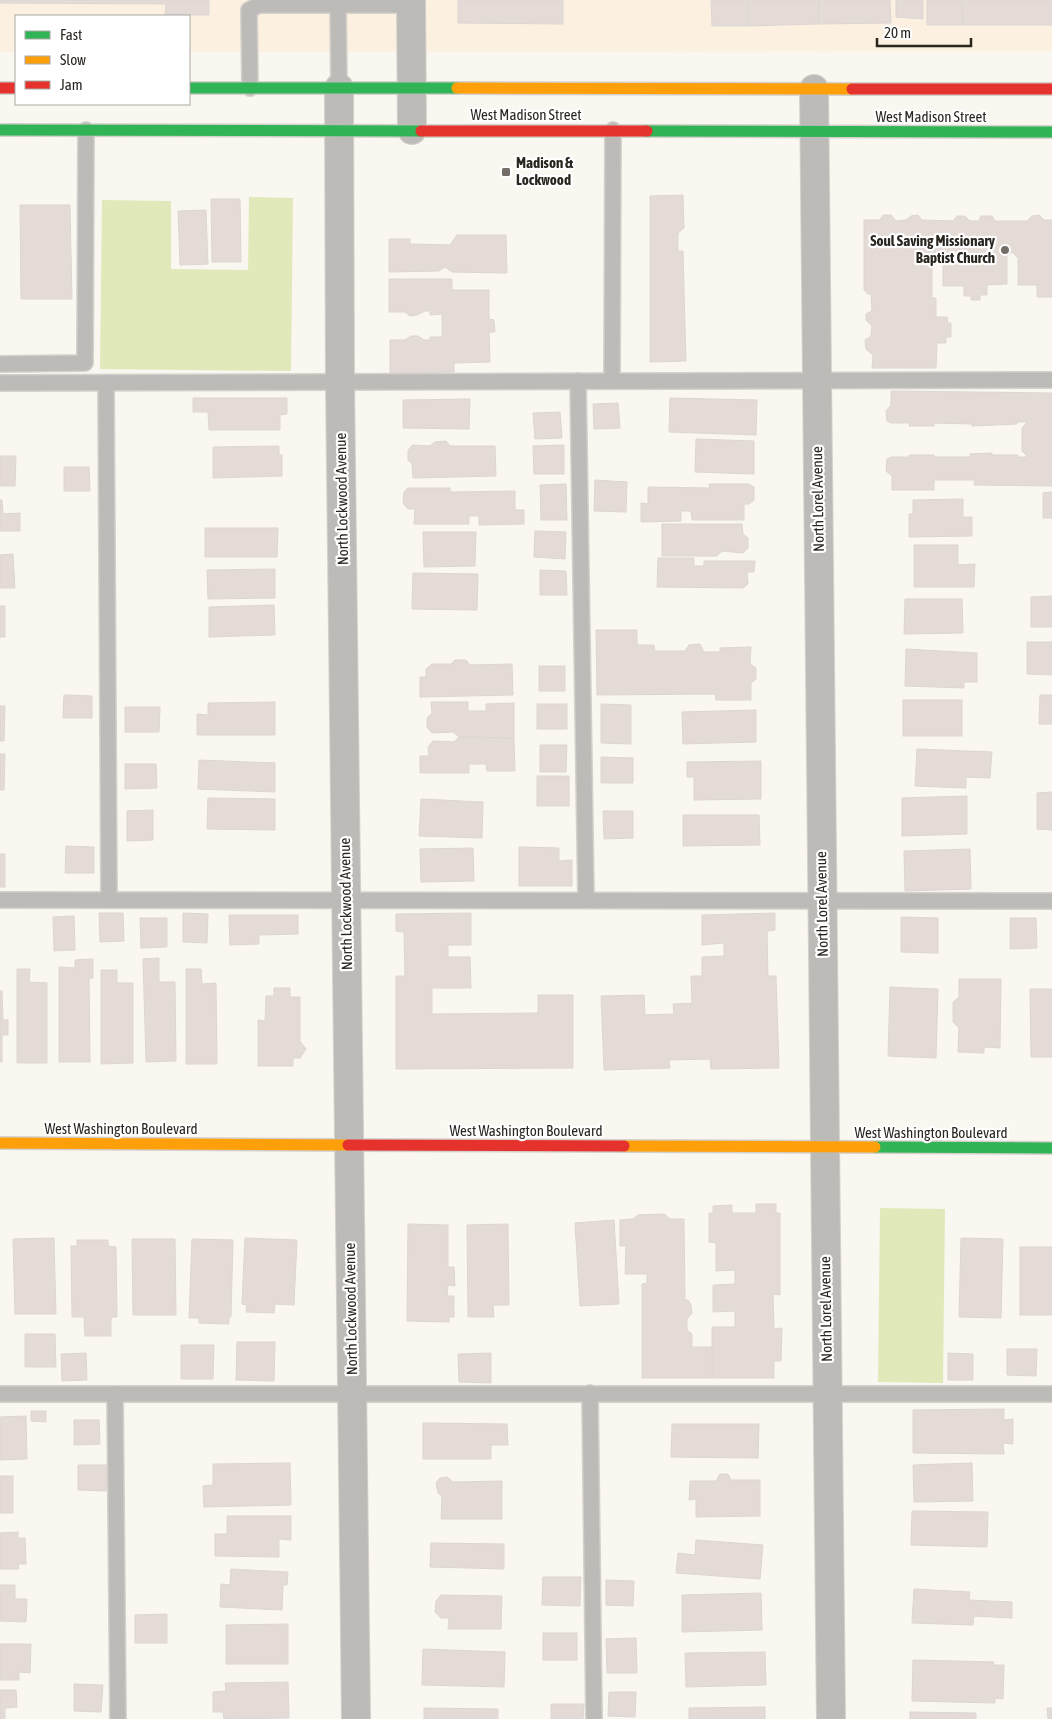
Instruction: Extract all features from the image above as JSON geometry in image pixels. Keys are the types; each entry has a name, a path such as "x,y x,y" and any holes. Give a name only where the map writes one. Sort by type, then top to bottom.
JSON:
{"main road":[{"path":"0,88 15,88"},
{"name":"West Madison Street","path":"190,88 1052,89"},
{"name":"West Madison Street","path":"0,130 1052,132"},
{"name":"West Washington Boulevard","path":"0,1143 1052,1148"}],"street":[{"path":"411,2 412,130"},
{"name":"North Lockwood Avenue","path":"339,88 340,382 356,1719"},
{"name":"North Lorel Avenue","path":"814,89 831,1719"}],"lane":[{"path":"250,88 249,10 259,5 411,2"},
{"path":"338,4 339,88"},
{"path":"0,364 85,363 86,130"},
{"path":"612,381 613,130"},
{"path":"0,383 1052,380"},
{"path":"578,381 586,900"},
{"path":"106,383 109,900"},
{"path":"0,900 1052,901"},
{"path":"590,1393 594,1719"},
{"path":"0,1394 1052,1394"},
{"path":"115,1394 118,1719"}],"shaded area":[{"path":"0,0 1052,0 1052,51 190,52 190,15 15,15 15,52 0,52"}],"green space":[{"path":"249,197 293,198 291,371 100,369 102,200 171,201 171,269 248,270"},
{"path":"880,1208 945,1209 943,1383 878,1382"}],"building":[{"path":"0,0 209,0 209,15 165,15 166,4 0,3"},
{"path":"458,0 563,0 563,24 458,23"},
{"path":"711,0 748,0 748,26 712,26"},
{"path":"748,0 819,0 818,24 748,26"},
{"path":"819,0 890,0 891,23 818,24"},
{"path":"896,0 923,0 923,19 896,17"},
{"path":"927,0 962,0 963,25 927,25"},
{"path":"962,0 1052,0 1052,25 963,25"},
{"path":"683,195 684,228 678,233 678,251 683,251 686,361 650,362 650,196"},
{"path":"211,199 240,199 241,262 212,262"},
{"path":"20,205 70,205 72,299 21,299"},
{"path":"206,210 208,264 180,265 178,211"},
{"path":"883,215 891,215 896,221 906,220 911,216 918,215 922,220 953,221 957,216 965,216 970,221 979,221 981,216 992,216 995,221 1027,221 1032,216 1039,215 1044,220 1052,220 1052,297 1037,297 1037,285 1018,285 1018,258 1012,252 1007,256 1007,284 987,285 987,295 980,295 980,300 971,300 971,296 964,296 964,286 943,286 943,259 938,252 932,258 932,298 936,298 936,317 947,317 948,323 951,323 951,337 946,337 946,343 937,343 936,368 872,368 873,355 866,349 865,340 871,336 872,326 866,320 866,314 872,311 871,294 864,290 864,220 880,220"},
{"path":"457,235 506,235 507,273 452,272 445,267 439,271 389,272 389,239 410,239 410,244 450,245"},
{"path":"389,279 452,279 452,290 489,290 489,319 494,320 495,332 489,332 490,362 454,363 454,372 390,373 390,340 405,340 411,336 418,336 424,340 430,340 430,337 442,337 442,314 430,315 430,311 425,311 410,316 405,312 389,312"},
{"path":"891,391 1052,393 1052,486 974,485 975,480 934,480 934,490 892,490 892,476 886,471 887,459 891,457 934,455 934,457 971,457 970,454 992,453 992,455 1028,457 1022,451 1022,428 1027,422 972,426 972,424 934,423 934,426 909,426 910,423 891,423 887,421 886,411 891,405"},
{"path":"193,398 287,398 287,414 280,415 280,430 209,430 208,412 193,412"},
{"path":"670,398 757,400 756,435 669,432"},
{"path":"470,399 469,429 403,428 403,400"},
{"path":"618,403 620,428 594,429 593,404"},
{"path":"560,412 562,438 535,439 533,413"},
{"path":"696,439 754,441 754,474 695,472"},
{"path":"446,441 450,446 495,446 496,476 413,478 412,464 408,460 408,450 413,445 430,446 435,442"},
{"path":"564,445 564,474 534,474 533,446"},
{"path":"279,446 279,455 282,455 282,476 213,478 213,447"},
{"path":"0,456 16,456 15,486 0,486"},
{"path":"64,467 89,467 90,491 64,491"},
{"path":"595,480 627,482 626,512 594,511"},
{"path":"566,484 567,520 541,520 540,485"},
{"path":"709,484 749,484 754,487 754,500 749,504 744,504 744,520 692,520 691,511 681,511 681,521 641,522 641,503 648,504 648,487 710,488"},
{"path":"408,488 450,488 450,492 515,491 515,510 524,510 524,524 479,525 479,516 469,516 469,524 414,524 415,509 408,509 403,503 404,492"},
{"path":"1052,492 1052,518 1043,518 1043,493"},
{"path":"963,499 963,517 972,517 972,536 909,537 909,514 913,514 913,500"},
{"path":"0,500 2,500 3,514 20,513 20,531 0,531"},
{"path":"662,524 742,524 743,534 748,538 748,548 743,553 722,551 717,556 662,556"},
{"path":"205,528 278,528 277,557 205,557"},
{"path":"535,531 566,532 565,559 534,557"},
{"path":"423,532 476,532 475,566 424,567"},
{"path":"914,545 958,545 958,565 975,564 974,587 914,587"},
{"path":"13,554 15,588 0,588 0,555"},
{"path":"658,558 694,558 694,566 704,566 704,561 755,561 754,572 747,572 748,584 743,588 657,587"},
{"path":"275,569 275,598 208,599 207,570"},
{"path":"540,570 566,571 567,595 540,595"},
{"path":"413,573 478,574 477,610 412,609"},
{"path":"1052,596 1052,627 1031,627 1031,597"},
{"path":"905,599 962,599 963,633 904,634"},
{"path":"274,605 275,635 209,637 209,607"},
{"path":"0,606 5,606 5,637 0,637"},
{"path":"596,630 637,630 637,645 654,645 655,651 685,651 689,645 700,644 704,652 720,652 720,648 751,647 750,664 756,668 756,679 751,683 751,700 716,700 715,694 597,695"},
{"path":"1027,642 1052,642 1052,675 1027,674"},
{"path":"906,649 977,653 977,682 964,682 964,688 905,686"},
{"path":"455,660 466,660 470,665 512,664 513,695 420,697 420,677 426,677 426,669 432,664 451,664"},
{"path":"539,666 565,666 565,691 539,691"},
{"path":"64,695 92,696 92,718 63,718"},
{"path":"1040,695 1052,695 1052,724 1039,724"},
{"path":"903,700 962,700 962,736 903,736"},
{"path":"275,702 275,735 197,735 197,714 208,715 208,703"},
{"path":"431,702 468,702 468,711 486,711 486,704 514,703 514,738 459,737 453,732 432,733 427,727 427,718 432,713"},
{"path":"537,704 567,704 567,729 537,729"},
{"path":"601,704 631,705 631,744 601,743"},
{"path":"0,706 5,706 4,741 0,741"},
{"path":"125,707 160,707 159,732 125,732"},
{"path":"756,710 756,742 683,744 682,712"},
{"path":"459,737 514,738 515,771 487,771 486,764 469,764 469,773 420,773 420,756 429,756 428,747 433,741 454,742"},
{"path":"540,745 567,745 566,772 540,772"},
{"path":"917,749 992,752 990,778 966,777 966,788 915,786"},
{"path":"0,754 5,754 4,790 0,790"},
{"path":"601,757 633,758 633,783 601,783"},
{"path":"199,760 275,763 275,792 198,789"},
{"path":"761,761 761,799 694,800 694,777 687,777 687,762"},
{"path":"125,764 156,764 157,788 125,789"},
{"path":"537,776 569,776 569,806 537,806"},
{"path":"1052,792 1052,830 1037,829 1037,793"},
{"path":"967,796 967,834 902,836 902,798"},
{"path":"208,798 275,799 275,830 207,829"},
{"path":"421,799 483,802 482,838 419,836"},
{"path":"153,810 153,840 127,841 127,811"},
{"path":"603,811 633,811 633,838 604,839"},
{"path":"683,815 759,815 760,845 683,846"},
{"path":"66,846 94,847 94,873 65,873"},
{"path":"519,847 559,848 559,861 572,860 572,886 519,886"},
{"path":"473,848 474,881 421,882 420,849"},
{"path":"970,849 971,889 905,891 904,851"},
{"path":"0,854 5,854 5,887 0,887"},
{"path":"99,913 123,913 124,941 100,942"},
{"path":"183,913 208,914 207,943 183,942"},
{"path":"471,913 471,945 448,945 448,957 470,957 471,988 432,988 432,1014 538,1013 538,995 573,995 573,1068 396,1069 396,976 405,976 404,932 396,931 396,914"},
{"path":"775,913 775,930 767,931 768,976 776,976 779,1068 711,1069 710,1059 669,1060 670,1068 604,1070 601,996 644,995 645,1015 674,1014 673,1004 692,1003 691,976 702,976 702,957 724,956 724,943 702,945 702,915"},
{"path":"229,915 298,915 298,934 259,935 259,944 230,945"},
{"path":"74,916 75,950 54,951 53,917"},
{"path":"901,917 938,918 938,953 901,952"},
{"path":"140,918 167,918 167,947 141,948"},
{"path":"1010,918 1036,918 1037,948 1010,949"},
{"path":"159,958 159,982 175,982 176,1061 146,1062 143,959"},
{"path":"93,959 93,978 89,978 90,1062 59,1062 59,967 75,968 75,960"},
{"path":"17,969 30,969 29,982 47,983 47,1063 17,1063"},
{"path":"186,969 201,969 202,984 216,983 217,1064 186,1064"},
{"path":"101,970 117,970 117,983 133,983 133,1063 101,1064"},
{"path":"959,979 1001,979 1000,1048 984,1047 984,1053 958,1052 959,1028 953,1022 953,1002 959,997"},
{"path":"890,987 938,989 936,1058 888,1056"},
{"path":"274,988 290,988 290,997 300,997 300,1041 306,1049 300,1058 293,1058 293,1066 258,1066 258,1020 265,1021 266,996 274,996"},
{"path":"1030,989 1052,989 1052,1057 1031,1057"},
{"path":"0,991 2,991 3,1020 8,1020 8,1035 2,1035 2,1062 0,1062"},
{"path":"756,1204 776,1204 776,1213 780,1213 780,1295 773,1294 774,1329 782,1328 781,1361 774,1361 774,1378 712,1378 712,1327 735,1327 735,1311 713,1312 713,1285 735,1284 735,1270 716,1271 716,1243 709,1242 709,1213 713,1213 713,1206 732,1205 732,1213 756,1213"},
{"path":"664,1214 670,1219 684,1219 685,1300 688,1300 691,1305 692,1313 687,1319 687,1330 692,1334 692,1347 712,1347 712,1378 642,1378 642,1284 647,1283 647,1274 625,1274 626,1246 620,1246 620,1220 633,1219 638,1215"},
{"path":"614,1220 619,1304 580,1306 575,1223"},
{"path":"408,1224 448,1225 448,1267 454,1267 455,1286 448,1285 447,1296 454,1296 454,1317 449,1317 449,1322 407,1321"},
{"path":"508,1224 509,1305 493,1305 494,1317 468,1317 467,1225"},
{"path":"54,1238 56,1314 15,1314 13,1239"},
{"path":"245,1238 297,1240 294,1305 275,1304 274,1313 246,1312 247,1305 242,1304"},
{"path":"961,1238 1003,1239 1001,1318 959,1317"},
{"path":"132,1239 175,1239 176,1315 133,1315"},
{"path":"192,1239 233,1240 231,1317 229,1317 229,1324 199,1323 199,1318 189,1318"},
{"path":"77,1240 108,1240 108,1246 116,1247 117,1317 111,1317 111,1336 85,1336 84,1317 72,1317 71,1246 77,1246"},
{"path":"1020,1247 1052,1247 1052,1315 1020,1315"},
{"path":"25,1334 55,1334 56,1367 25,1367"},
{"path":"237,1342 275,1342 274,1381 236,1380"},
{"path":"181,1345 214,1345 213,1379 181,1379"},
{"path":"1007,1349 1037,1349 1036,1376 1007,1375"},
{"path":"86,1353 87,1380 62,1381 61,1354"},
{"path":"491,1353 491,1383 459,1382 458,1354"},
{"path":"948,1353 973,1354 973,1380 948,1380"},
{"path":"1004,1409 1004,1420 1013,1419 1013,1444 1003,1443 1004,1454 913,1453 913,1410"},
{"path":"31,1411 46,1411 46,1422 31,1421"},
{"path":"26,1416 27,1459 0,1460 0,1417"},
{"path":"74,1420 99,1420 100,1444 74,1445"},
{"path":"423,1423 507,1424 508,1445 491,1445 491,1459 423,1459"},
{"path":"672,1424 759,1424 758,1458 671,1457"},
{"path":"290,1463 291,1505 204,1507 203,1486 213,1485 213,1464"},
{"path":"972,1463 973,1501 914,1502 913,1465"},
{"path":"78,1465 107,1465 106,1491 78,1490"},
{"path":"720,1474 728,1474 731,1480 760,1480 760,1516 696,1517 696,1499 689,1500 690,1481 716,1481"},
{"path":"0,1476 13,1476 13,1513 0,1513"},
{"path":"447,1477 453,1482 502,1481 502,1519 441,1519 442,1496 438,1493 436,1483 440,1478"},
{"path":"912,1511 988,1512 987,1547 911,1545"},
{"path":"227,1516 291,1516 291,1540 279,1539 279,1557 215,1556 215,1534 227,1534"},
{"path":"18,1532 18,1538 25,1538 26,1564 18,1564 19,1569 0,1569 0,1533"},
{"path":"696,1540 763,1545 760,1579 676,1573 678,1553 695,1555"},
{"path":"431,1543 504,1544 504,1569 430,1567"},
{"path":"231,1569 288,1572 287,1585 283,1585 282,1610 220,1607 221,1584 230,1585"},
{"path":"543,1577 581,1577 580,1606 542,1605"},
{"path":"606,1580 634,1581 633,1606 606,1605"},
{"path":"0,1585 15,1585 15,1599 27,1599 26,1622 0,1621"},
{"path":"914,1589 970,1592 969,1600 1012,1602 1012,1618 974,1616 973,1625 912,1623"},
{"path":"761,1593 762,1630 682,1632 682,1595"},
{"path":"441,1595 502,1596 501,1629 448,1629 449,1618 441,1618 435,1612 436,1601"},
{"path":"167,1614 167,1643 135,1643 135,1615"},
{"path":"288,1624 288,1664 226,1664 226,1625"},
{"path":"543,1633 577,1633 577,1660 543,1660"},
{"path":"636,1638 637,1673 607,1673 606,1639"},
{"path":"0,1644 31,1644 30,1673 19,1672 19,1680 0,1680"},
{"path":"423,1649 505,1652 504,1687 422,1685"},
{"path":"765,1652 766,1685 686,1687 685,1653"},
{"path":"913,1660 994,1662 993,1665 1004,1665 1003,1699 995,1698 995,1703 912,1701"},
{"path":"288,1682 289,1718 224,1719 223,1712 213,1712 213,1692 226,1691 225,1683"},
{"path":"74,1684 103,1685 101,1712 74,1711"},
{"path":"0,1690 16,1690 17,1707 5,1708 5,1719 0,1719"},
{"path":"609,1692 636,1692 635,1717 608,1716"},
{"path":"551,1704 584,1704 583,1719 551,1719"},
{"path":"765,1707 765,1719 689,1719 689,1708"},
{"path":"424,1708 498,1709 498,1719 424,1719"},
{"path":"1047,1708 1052,1708 1052,1719 1048,1719"},
{"path":"910,1712 976,1713 976,1719 910,1719"}],"traffic: fast":[{"path":"190,88 457,88"},
{"path":"0,130 421,131"},
{"path":"647,131 1052,132"},
{"path":"875,1147 1052,1148"}],"traffic: slow":[{"path":"457,88 852,89"},
{"path":"0,1143 348,1145"},
{"path":"624,1146 875,1147"}],"traffic: jam":[{"path":"0,88 15,88"},
{"path":"852,89 1052,89"},
{"path":"421,131 647,131"},
{"path":"348,1145 624,1146"}],"place":[{"name":"Madison & Lockwood","path":"506,172"},
{"name":"Soul Saving Missionary Baptist Church","path":"1005,250"}]}
